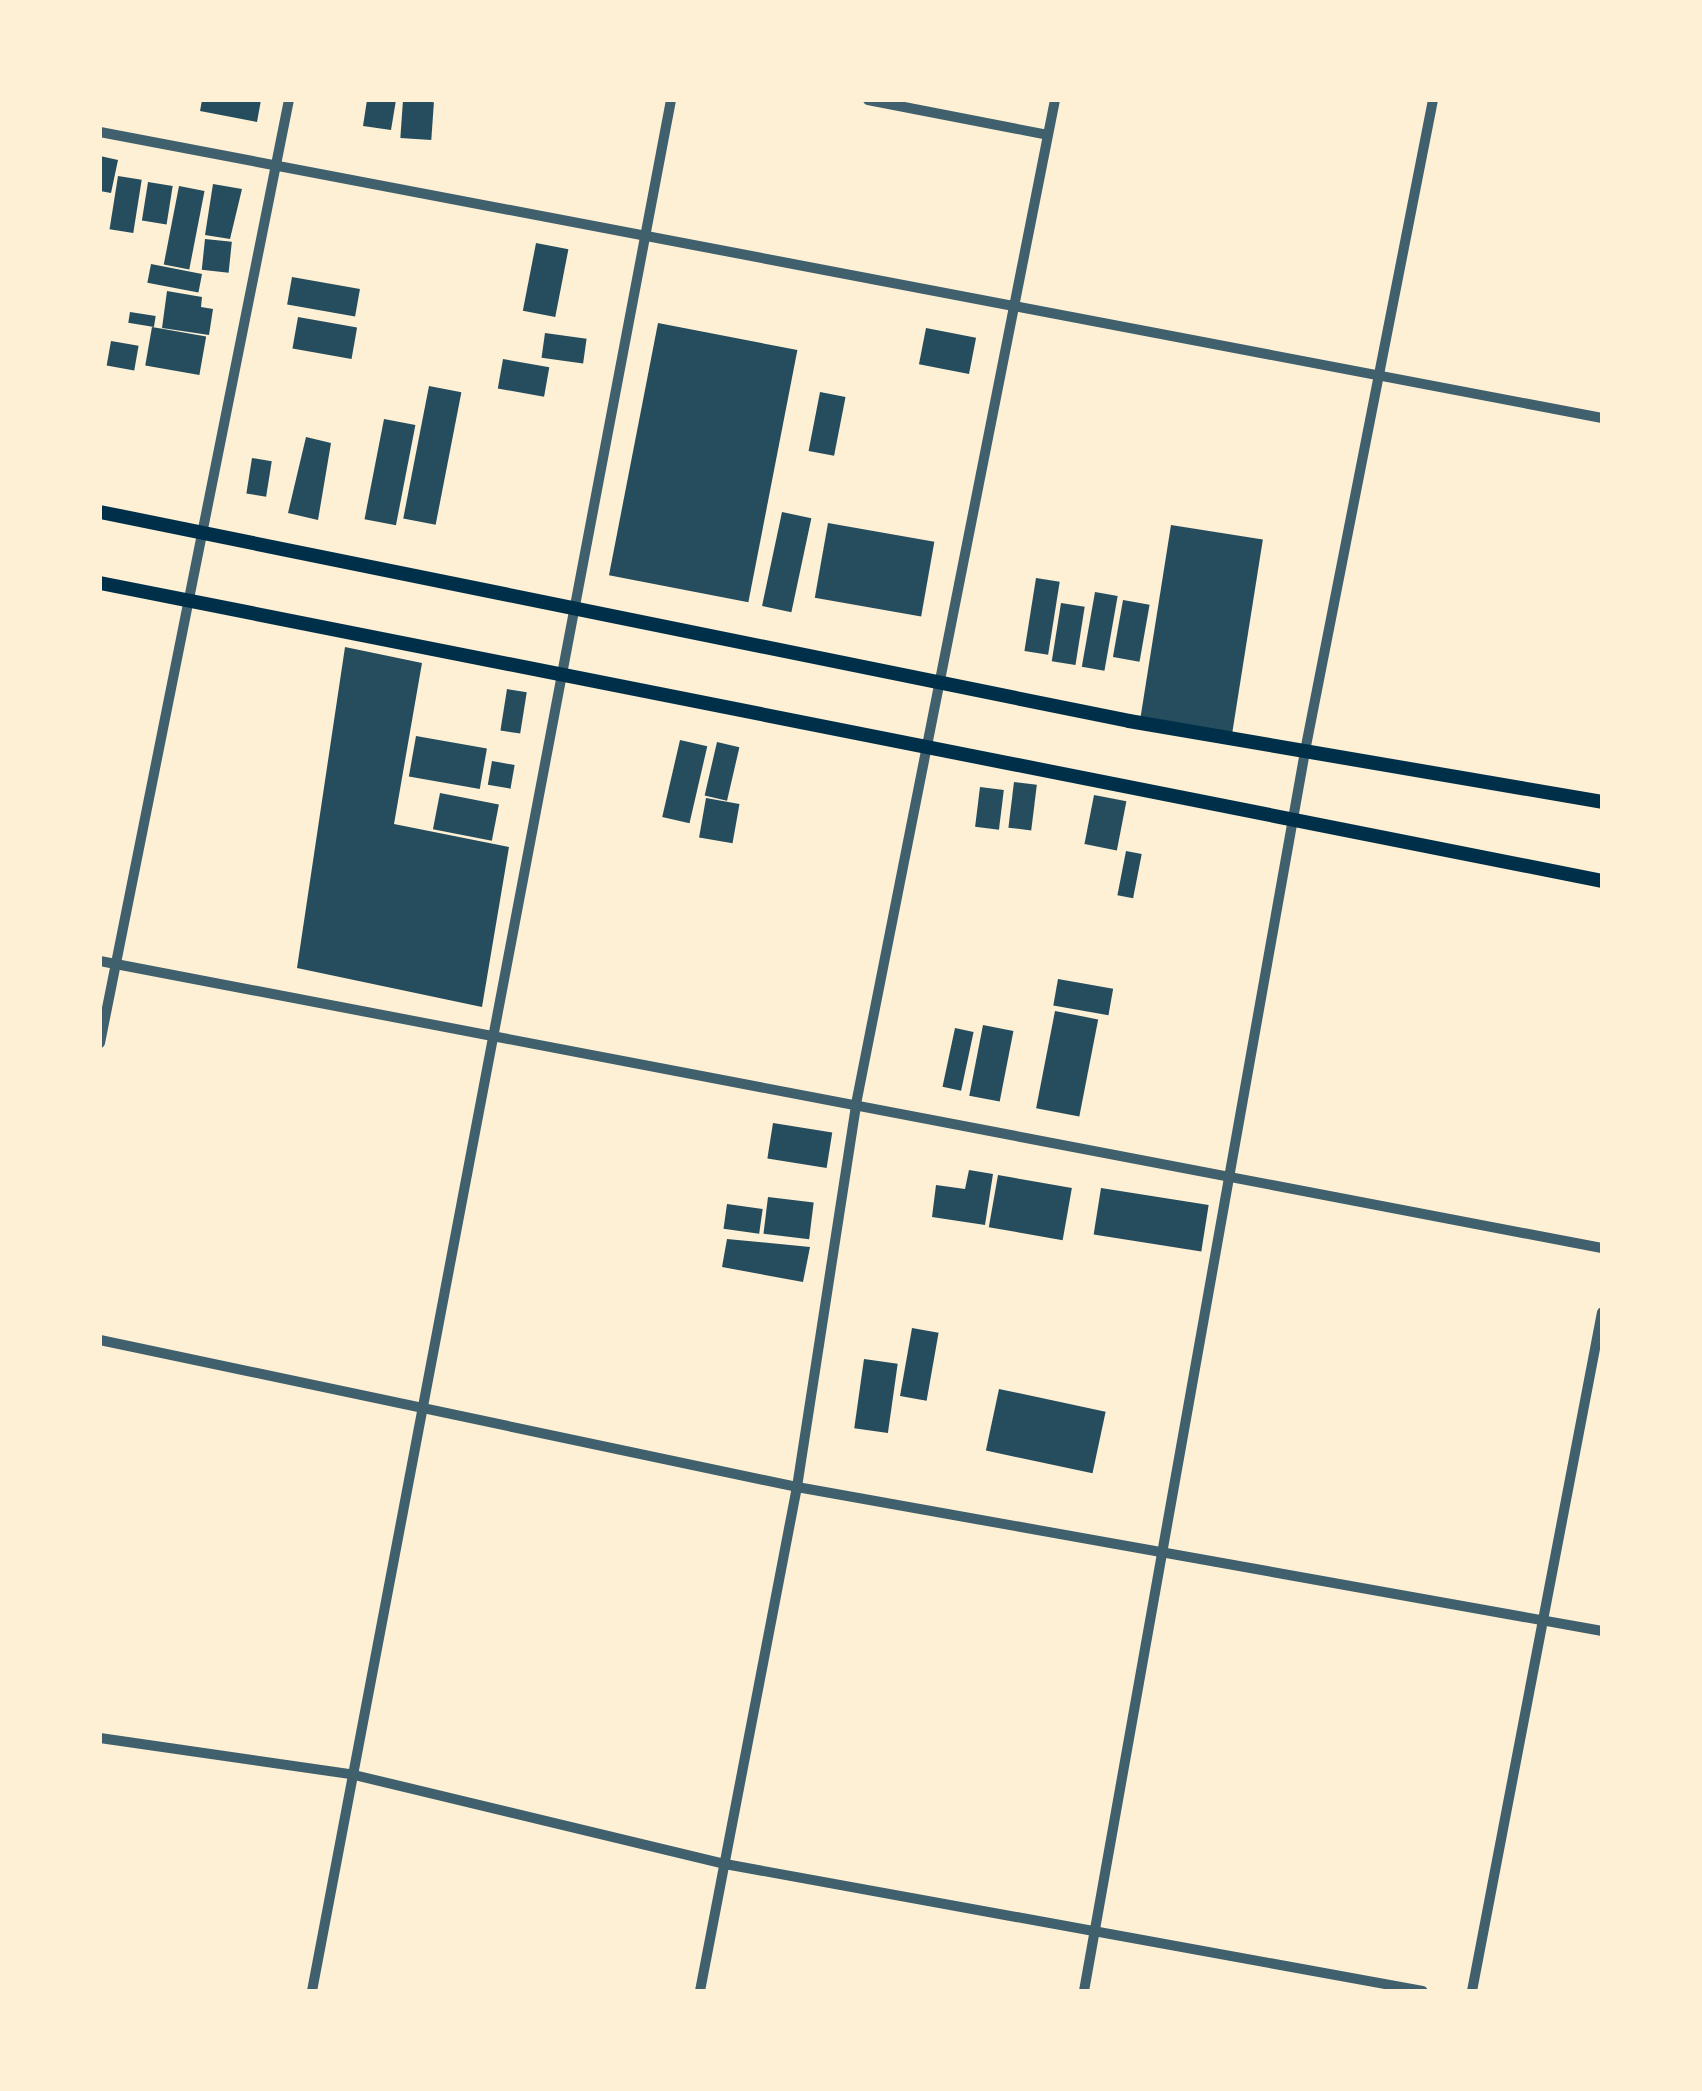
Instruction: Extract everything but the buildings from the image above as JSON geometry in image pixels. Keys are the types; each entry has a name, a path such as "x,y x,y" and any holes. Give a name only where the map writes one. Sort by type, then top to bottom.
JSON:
{"main road":[{"path":"100,512 1305,751 1602,802"},
{"path":"100,583 930,743 1602,882"}],"street":[{"path":"100,1043 289,100"},
{"path":"312,1991 350,1774 671,100"},
{"path":"868,100 1048,135"},
{"path":"700,1991 797,1487 856,1104 930,743 1009,306 1055,100"},
{"path":"1084,1991 1165,1556 1305,751 1433,100"},
{"path":"100,132 1602,418"},
{"path":"100,961 1602,1248"},
{"path":"1472,1991 1602,1312"},
{"path":"100,1340 420,1412 797,1487 1165,1556 1602,1631"},
{"path":"100,1738 350,1774 725,1864 1423,1991"}]}
